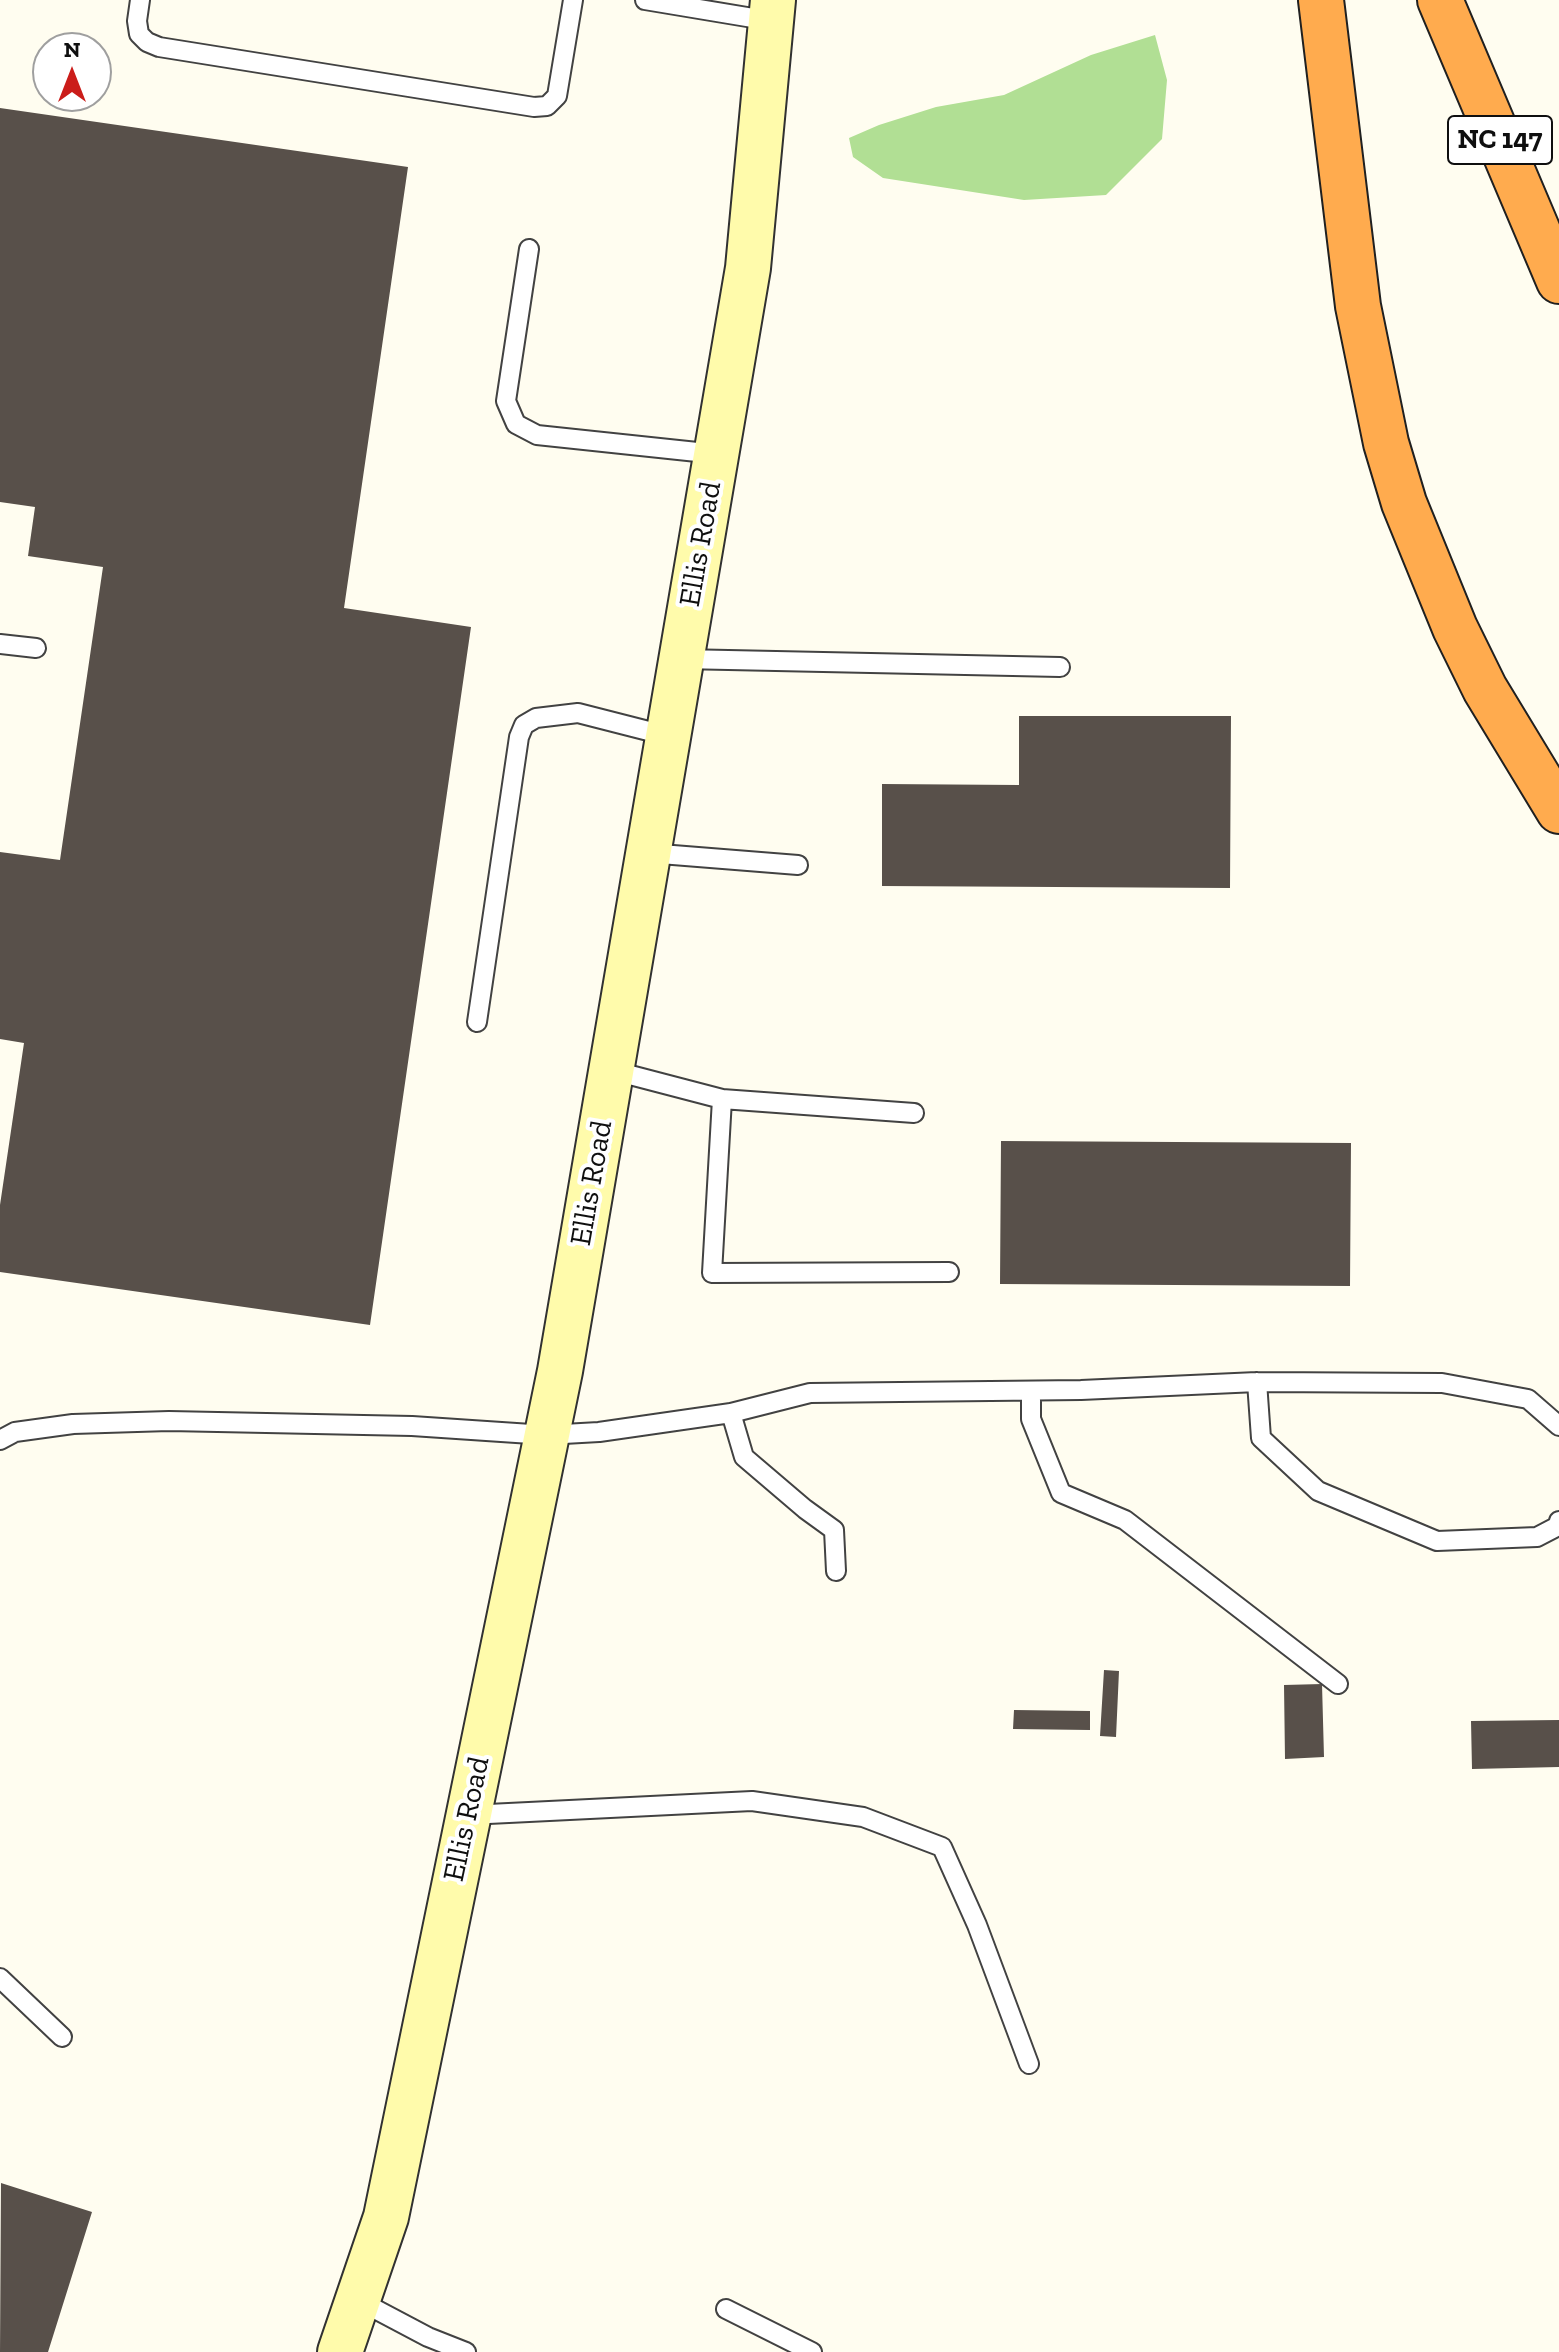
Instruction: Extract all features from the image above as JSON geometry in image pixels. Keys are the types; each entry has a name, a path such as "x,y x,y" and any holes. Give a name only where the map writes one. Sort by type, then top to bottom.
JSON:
{"highway":[{"path":"1321,0 1358,306 1386,443 1414,528 1455,628 1493,702 1559,811"},
{"name":"NC 147","path":"1440,0 1559,281"}],"main road":[{"name":"Ellis Road","path":"340,2352 386,2217 560,1371 748,268 772,10"}],"lane":[{"path":"140,0 139,34 159,47 534,107 547,106 557,96 573,0"},
{"path":"645,0 772,10"},
{"path":"529,249 506,401 516,424 537,435 716,454"},
{"path":"0,644 36,648"},
{"path":"681,659 1060,667"},
{"path":"477,1022 519,737 524,725 536,718 578,713 668,736"},
{"path":"648,853 798,865"},
{"path":"611,1070 722,1099 914,1113"},
{"path":"722,1099 712,1273 949,1272"},
{"path":"0,1440 15,1432 73,1424 169,1421 412,1426 546,1435 599,1432 731,1413 810,1393 1031,1391 1257,1382 1442,1383 1528,1399 1559,1426"},
{"path":"1257,1382 1261,1438 1318,1491 1437,1541 1537,1537 1558,1526 1559,1521"},
{"path":"1031,1391 1031,1419 1061,1493 1125,1520 1338,1684"},
{"path":"731,1413 744,1457 834,1530 836,1571"},
{"path":"468,1815 752,1801 863,1817 942,1847 977,1925 1029,2064"},
{"path":"0,1978 62,2037"},
{"path":"358,2300 428,2337 466,2352"},
{"path":"726,2309 812,2352"}],"green space":[{"path":"1155,35 1167,80 1162,139 1106,195 1024,200 883,178 853,157 849,138 879,125 936,107 1004,95 1091,55"}],"building":[{"path":"0,108 408,167 344,608 471,627 370,1325 0,1272 0,1205 24,1043 0,1039 0,852 60,860 103,567 28,556 35,507 0,502"},
{"path":"1019,716 1231,716 1230,888 882,886 882,784 1019,785"},
{"path":"1001,1141 1351,1143 1350,1286 1000,1284"},
{"path":"1104,1670 1119,1671 1116,1737 1100,1736"},
{"path":"1322,1684 1324,1757 1285,1759 1284,1685"},
{"path":"1014,1710 1090,1711 1090,1730 1013,1729"},
{"path":"1559,1720 1559,1767 1472,1769 1471,1721"},
{"path":"1,2183 92,2212 48,2352 0,2352"}]}
